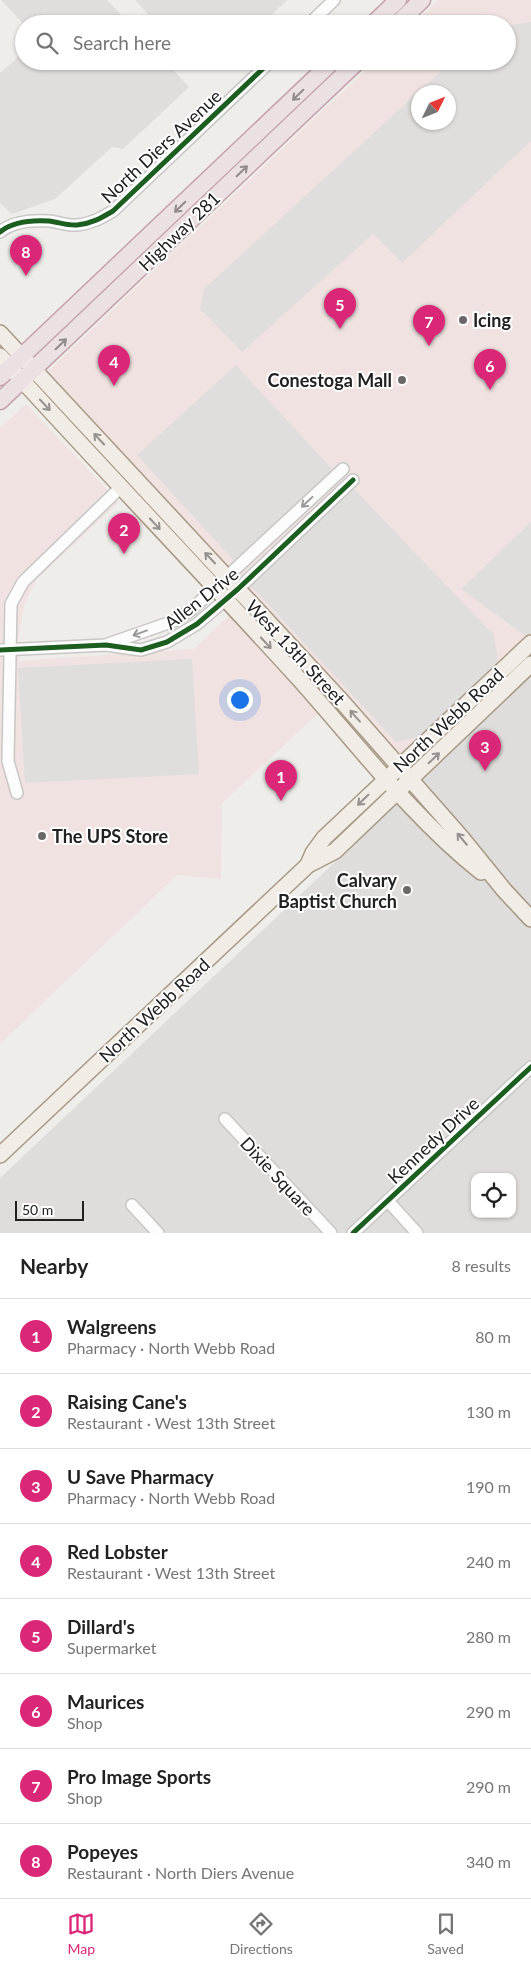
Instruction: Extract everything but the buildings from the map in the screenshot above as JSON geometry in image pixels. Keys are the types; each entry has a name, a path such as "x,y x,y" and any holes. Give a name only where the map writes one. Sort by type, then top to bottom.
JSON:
{"highway":[{"path":"382,15 398,0"},
{"path":"406,15 422,0"},
{"name":"Highway 281","path":"8,364 323,70"},
{"name":"Highway 281","path":"0,401 349,70"}],"main road":[{"name":"West 13th Street","path":"0,333 8,364 28,375 227,576 338,696 461,837 504,890 531,918"},
{"name":"West 13th Street","path":"28,375 120,487 300,680 398,791 461,856 504,890"},
{"name":"North Webb Road","path":"308,865 313,853 324,838 531,643"},
{"name":"North Webb Road","path":"0,1155 308,865 335,851 531,664"}],"street":[{"path":"318,15 334,0"},
{"name":"North Diers Avenue","path":"0,232 4,228 23,222 48,221 75,226 93,223 113,211 262,70"},
{"name":"Allen Drive","path":"106,645 174,621 191,610 343,469"},
{"name":"Allen Drive","path":"5,650 106,645 141,650 167,642 197,624 238,589 353,480"},
{"path":"17,793 8,761 5,650 11,604 23,582 120,487"},
{"name":"Kennedy Drive","path":"353,1233 531,1067"},
{"name":"Dixie Square","path":"225,1119 331,1233"},
{"path":"388,1201 417,1233"},
{"path":"132,1205 158,1233"}],"shaded area":[{"path":"1,0 107,0 121,15 15,15"},
{"path":"135,0 287,0 271,15 149,15"},
{"path":"439,0 531,0 531,633 399,758 44,375 366,70 516,70 516,15 423,15"},
{"path":"531,22 531,141 402,263 373,234 242,352 200,309 204,289 411,98 411,130 456,130 456,85 426,85 442,70 516,70 516,24"},
{"path":"15,60 15,70 173,70 189,87 123,149 112,147 55,199 12,214 0,203 0,73"},
{"path":"236,365 333,470 234,561 137,455"},
{"path":"26,404 119,502 37,579 24,605 18,642 19,661 194,649 232,613 322,710 222,803 221,879 177,875 0,1044 0,428"},
{"path":"354,489 494,635 498,662 419,737 396,742 250,585"},
{"path":"531,522 531,633 527,637 461,589"},
{"path":"527,637 531,639 531,1233 0,1233 0,1178 406,795 399,758"},
{"path":"192,659 199,774 25,783 18,668"}],"cycle path":[{"path":"0,232 11,225 30,221 49,221 70,225 82,224 96,220 113,211 262,70"},
{"path":"0,650 106,645 141,650 167,642 197,624 238,589 353,480"},
{"path":"353,1233 531,1067"}],"place":[{"name":"Popeyes","path":"26,276"},
{"name":"Icing","path":"463,320"},
{"name":"Dillard's","path":"340,329"},
{"name":"Pro Image Sports","path":"429,346"},
{"name":"Conestoga Mall","path":"402,380"},
{"name":"Red Lobster","path":"114,386"},
{"name":"Maurices","path":"490,390"},
{"name":"Raising Cane's","path":"124,554"},
{"name":"U Save Pharmacy","path":"485,771"},
{"name":"Walgreens","path":"281,801"},
{"name":"The UPS Store","path":"42,836"},
{"name":"Calvary Baptist Church","path":"407,890"}]}
